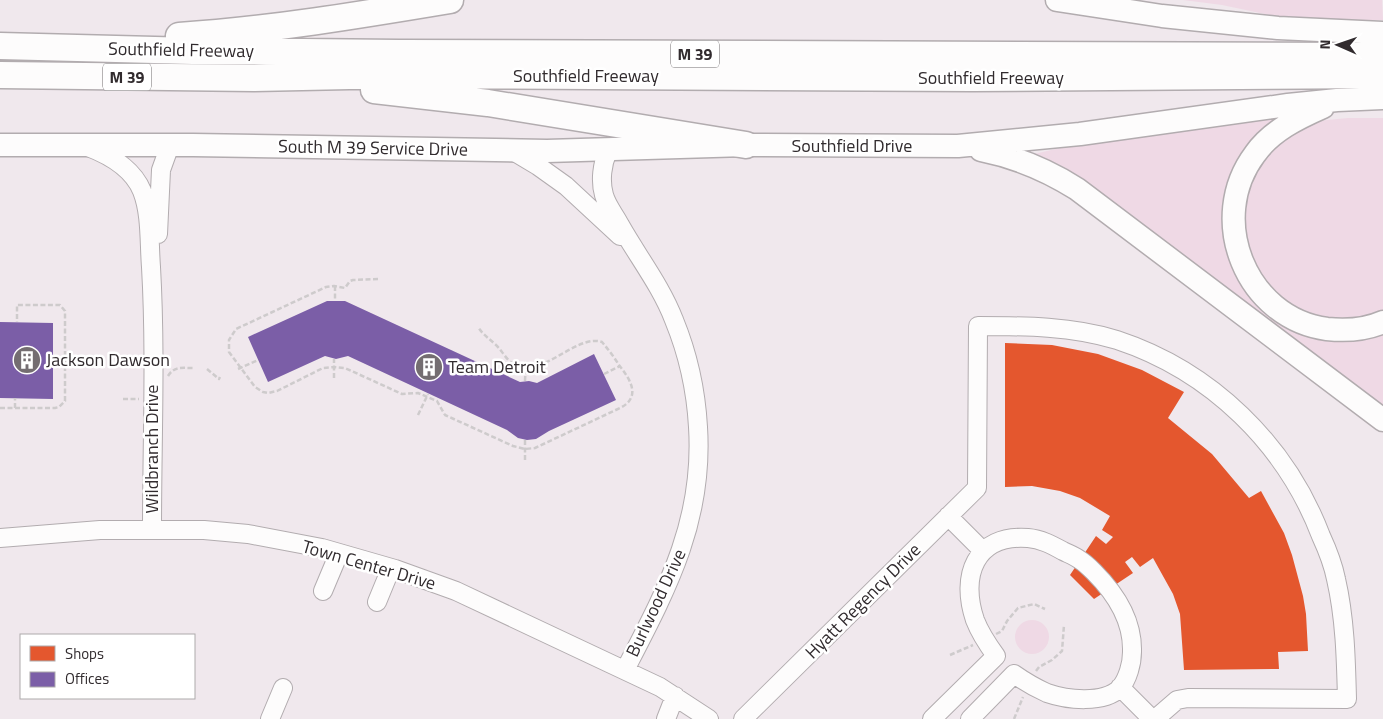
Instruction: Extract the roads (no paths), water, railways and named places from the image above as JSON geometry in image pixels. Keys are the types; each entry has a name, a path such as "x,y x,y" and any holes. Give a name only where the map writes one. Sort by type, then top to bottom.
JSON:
{"highway":[{"path":"4,46 196,35 258,29 342,18 450,0"},
{"name":"Southfield Freeway","path":"4,46 193,51 389,53 1383,56"},
{"name":"Southfield Freeway","path":"0,75 254,78 397,75 972,78 1383,75"},
{"path":"254,78 449,98 746,145"}],"main road":[{"path":"1057,0 1162,16 1322,31 1383,33"},
{"path":"1160,0 1176,7 1240,23"},
{"path":"958,146 1080,134 1259,108 1337,100 1383,98"},
{"path":"1337,100 1274,133 1255,154 1244,171 1238,186 1233,218 1237,250 1244,270 1255,287 1269,302 1300,322 1319,328 1339,330 1360,329 1383,322"},
{"name":"South M 39 Service Drive","path":"0,145 170,145 608,151 746,145"},
{"name":"Southfield Drive","path":"746,145 958,146"},
{"path":"958,146 1016,159 1045,171 1077,189 1383,420"}],"street":[{"name":"Wildbranch Drive","path":"82,145 106,154 133,177 142,191 147,206 153,310 152,529"},
{"name":"Wildbranch Drive","path":"153,310 161,170 170,145"},
{"name":"Burlwood Drive","path":"512,151 538,166 566,186 635,251"},
{"name":"Burlwood Drive","path":"608,151 603,164 602,174 605,197 662,294 674,320 683,346 695,399 699,455 694,505 681,552 669,584 626,670"},
{"name":"Hyatt Regency Drive","path":"743,719 977,488 978,326 1029,326 1068,329 1116,340 1144,350 1173,364 1220,396 1244,417 1266,441 1298,487 1314,517 1336,577 1342,611 1347,699 1188,698 1177,700 1153,719"},
{"path":"948,516 982,550"},
{"name":"Town Center Drive","path":"0,538 100,530 204,530 248,534 339,553 391,568 456,591 660,687 708,719"},
{"path":"1028,538 1043,541 1081,560 1110,588 1124,612 1132,640 1129,670 1120,688 1110,694 1096,698 1078,699 1046,692 996,656 982,634 976,620 969,589 970,573 982,550 996,543 1012,539 1028,538"},
{"path":"323,591 339,553"},
{"path":"377,602 391,568"},
{"path":"932,719 996,656"},
{"path":"970,719 1023,675"},
{"path":"270,719 283,688"},
{"path":"1120,688 1153,719"},
{"path":"666,719 675,696"}],"place":[{"name":"Jackson Dawson","path":"27,360"},
{"name":"Team Detroit","path":"429,367"}]}
